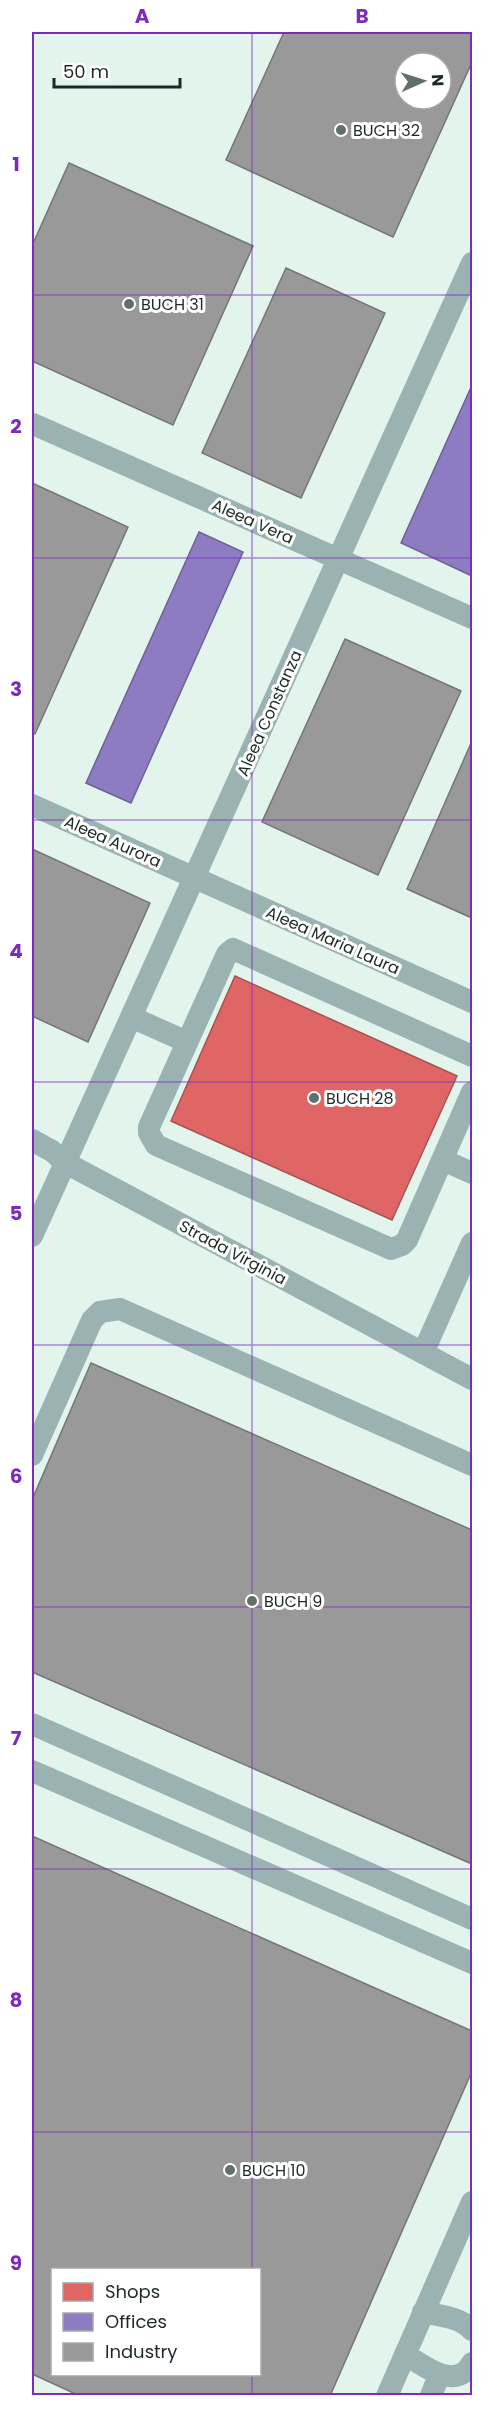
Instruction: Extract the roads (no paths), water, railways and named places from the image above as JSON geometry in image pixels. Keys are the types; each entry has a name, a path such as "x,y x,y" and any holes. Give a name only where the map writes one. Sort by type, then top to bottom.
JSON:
{"street":[{"name":"Aleea Constanza","path":"64,1162 472,263"},
{"name":"Aleea Vera","path":"33,424 472,618"},
{"name":"Aleea Aurora","path":"32,805 194,877"},
{"name":"Aleea Maria Laura","path":"194,877 472,1002"},
{"path":"472,1056 233,949 227,954 149,1127 149,1133 156,1145 391,1249 402,1245 407,1240 472,1092"},
{"path":"131,1017 187,1042"},
{"name":"Strada Virginia","path":"32,1140 52,1151 64,1162 472,1379"},
{"path":"443,1160 472,1173"},
{"path":"32,1236 64,1162"},
{"path":"423,1353 472,1243"},
{"path":"32,1455 92,1320 100,1312 120,1309 472,1466"},
{"path":"32,1724 472,1919"},
{"path":"32,1771 472,1963"},
{"path":"387,2396 472,2202"},
{"path":"423,2312 456,2319 472,2330"},
{"path":"405,2354 435,2385 462,2374 472,2363"}],"place":[{"name":"BUCH 32","path":"341,130"},
{"name":"BUCH 31","path":"129,304"},
{"name":"BUCH 28","path":"314,1098"},
{"name":"BUCH 9","path":"252,1601"},
{"name":"BUCH 10","path":"230,2170"}]}
